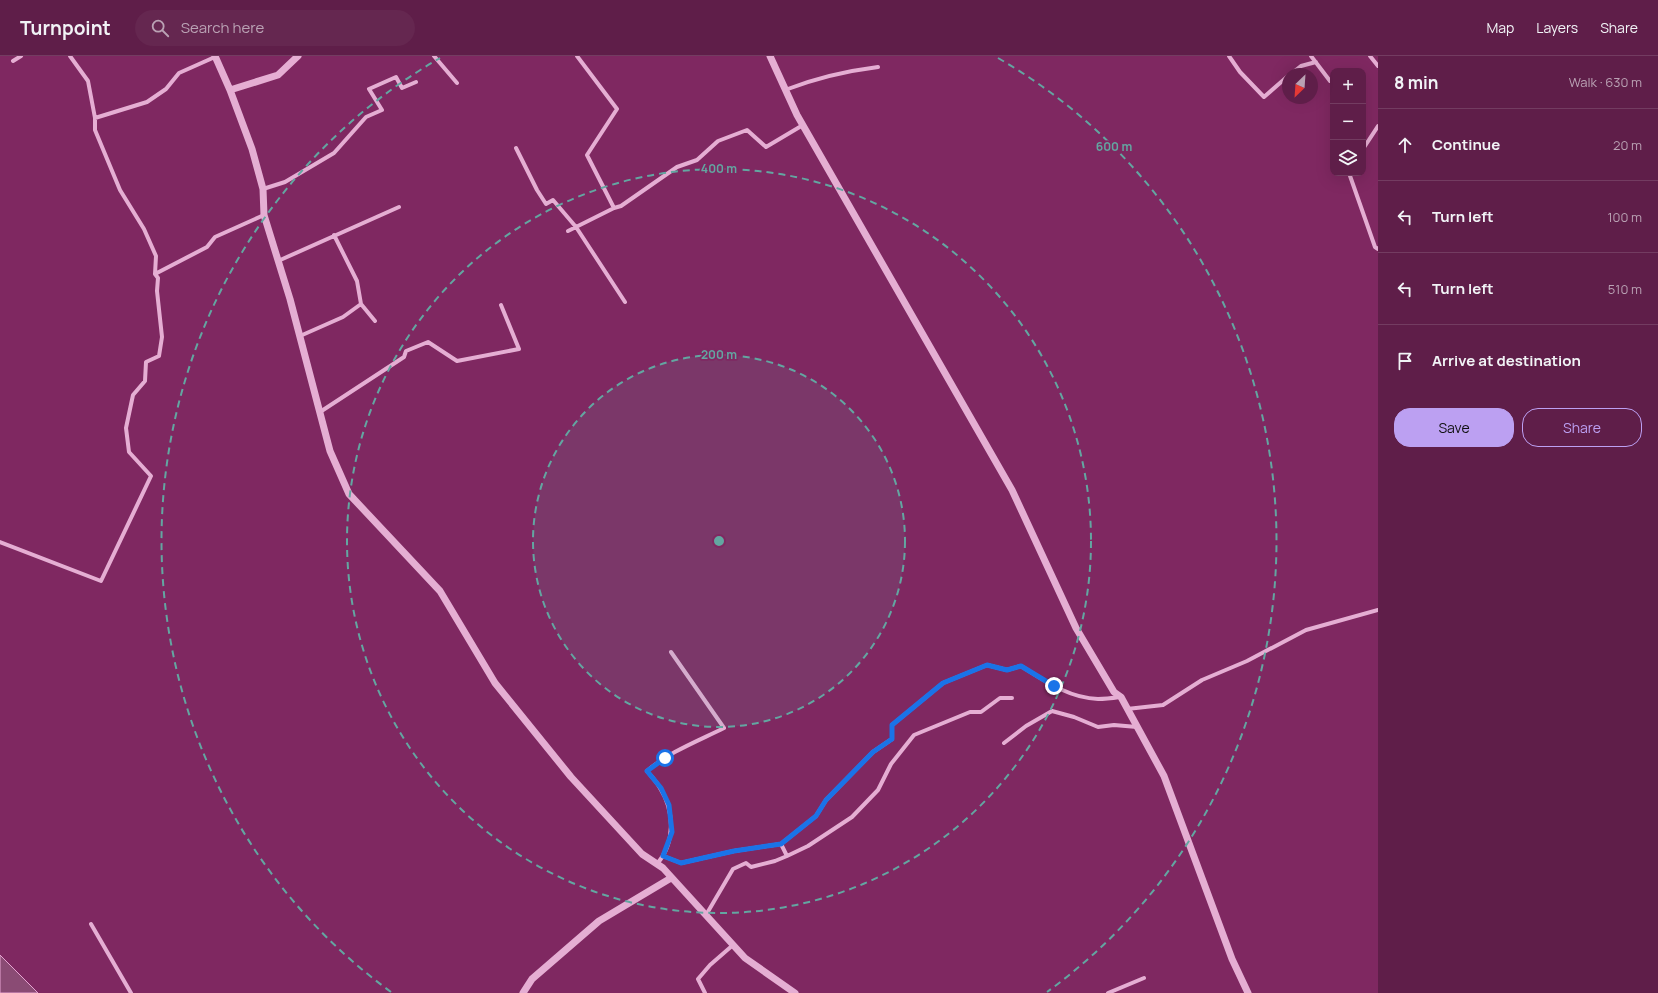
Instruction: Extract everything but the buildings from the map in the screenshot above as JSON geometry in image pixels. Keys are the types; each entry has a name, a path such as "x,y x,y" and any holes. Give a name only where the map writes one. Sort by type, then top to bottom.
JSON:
{"street":[{"path":"13,61 21,56"},
{"path":"0,542 101,581 151,476 129,452 126,428 133,395 145,380 146,362 159,356 162,337 157,291 158,278 155,274 156,256 144,229 120,190 105,157 95,130 95,118 88,81 70,56"},
{"path":"230,90 278,75 298,56"},
{"path":"434,56 457,83"},
{"path":"577,56 617,110 587,155 614,208"},
{"path":"770,56 785,90 803,124 1012,490 1076,628 1114,692 1121,697 1164,776 1232,959 1248,993"},
{"path":"1229,56 1240,72 1264,97 1282,81"},
{"path":"1311,56 1330,81"},
{"path":"1370,56 1378,66"},
{"path":"95,118 147,102 166,89 179,73 215,57 230,90 252,149 263,189 264,216 300,336 330,451 349,494 440,591 495,683 571,777 642,854 660,866 744,958 795,993"},
{"path":"1299,68 1316,62"},
{"path":"785,90 809,80 846,71 878,67"},
{"path":"263,189 285,182 334,153 366,117 382,110 369,89 396,77 402,88 416,82"},
{"path":"568,231 621,206 677,167 697,160 718,141 747,130 766,147 803,124"},
{"path":"1366,144 1378,126"},
{"path":"516,148 536,190 546,204 553,200 576,227 625,302"},
{"path":"1350,176 1374,247 1378,249"},
{"path":"278,261 399,207"},
{"path":"155,274 207,247 215,238 264,216"},
{"path":"334,235 357,281 361,304 375,321"},
{"path":"300,336 343,318 361,304"},
{"path":"320,412 404,357 406,350 428,342 457,361 518,349 501,305"},
{"path":"1128,709 1163,705 1202,680 1247,661 1306,630 1378,610"},
{"path":"660,866 672,832 669,805 661,788 647,771 658,762 672,754 724,728 671,652"},
{"path":"663,856 681,863 734,851 781,844 816,816 826,800 873,752 892,739 892,725 943,683 987,665 1007,670 1021,666 1054,686 1075,695 1098,699 1121,697"},
{"path":"706,915 733,868 746,863 751,867 775,861 787,856 808,846 852,817 878,790 891,764 914,735 970,712 981,712 1000,698 1012,698"},
{"path":"1004,744 1026,726 1052,711 1074,717 1098,727 1114,725 1137,727"},
{"path":"781,844 787,856"},
{"path":"522,993 532,979 599,920 671,878"},
{"path":"91,924 131,993"},
{"path":"705,993 698,979 710,965 733,945"},
{"path":"1108,993 1144,978"}],"shaded area":[{"path":"0,955 38,993 0,993"}],"route":[{"path":"665,758 647,771 661,788 669,805 672,832 663,856 681,863 734,851 781,844 816,816 826,800 844,780 873,752 892,739 892,725 943,683 987,665 1007,670 1021,666 1054,686"}]}
